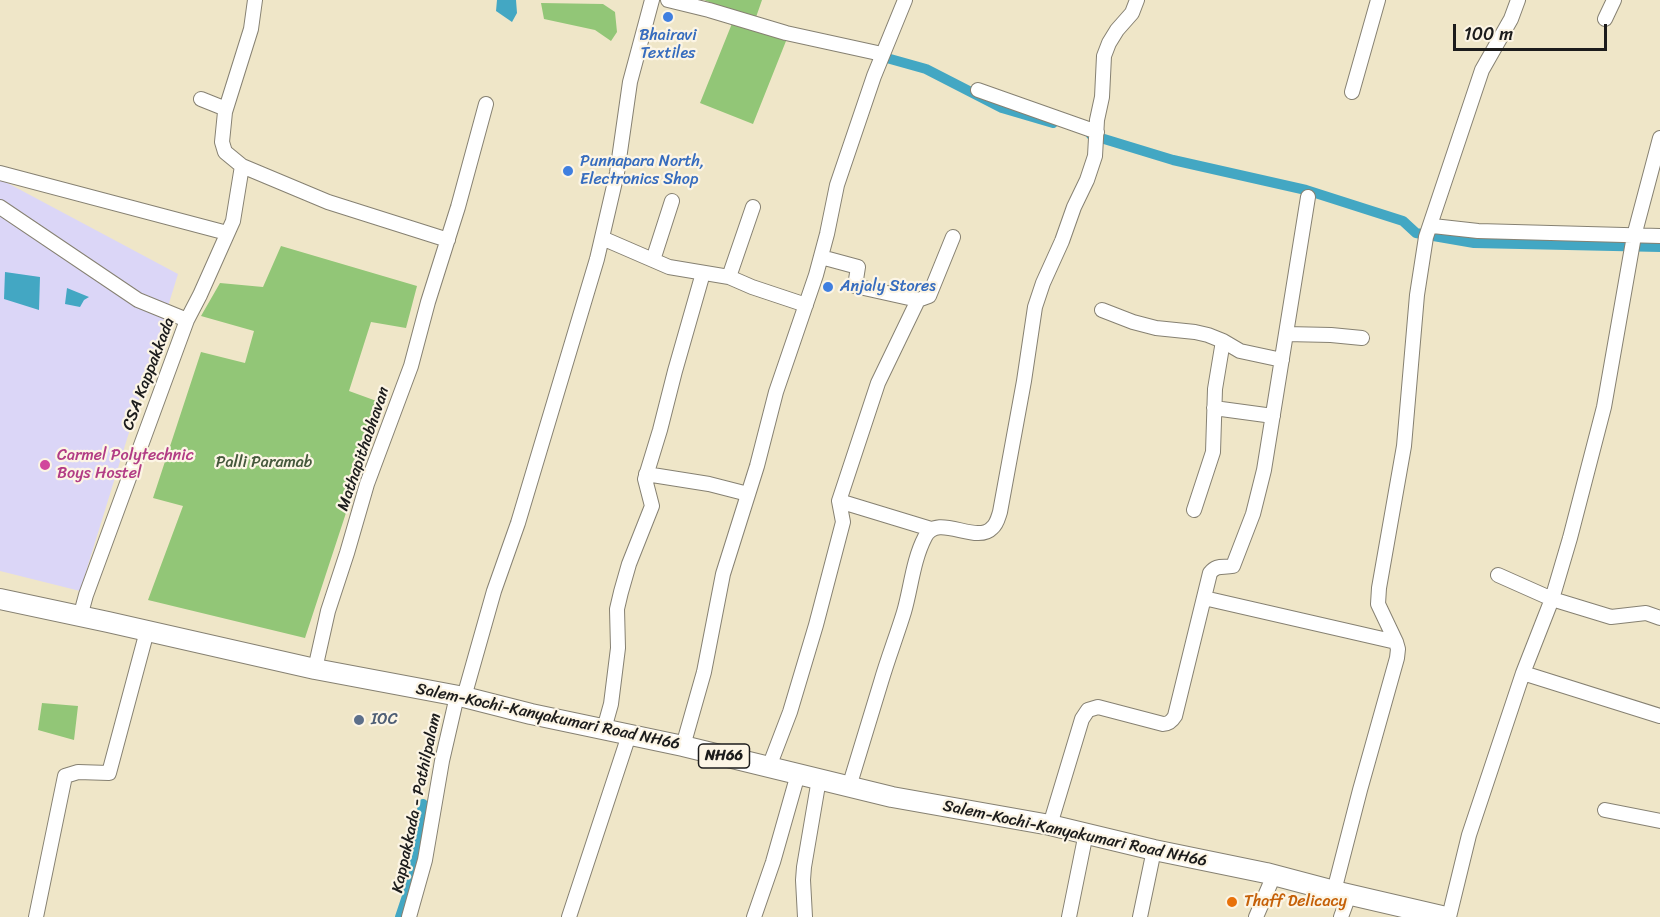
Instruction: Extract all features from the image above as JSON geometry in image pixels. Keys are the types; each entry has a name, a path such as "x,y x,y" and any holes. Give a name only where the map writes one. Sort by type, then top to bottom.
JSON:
{"highway":[{"name":"Salem-Kochi-Kanyakumari Road NH66","path":"0,599 315,669 460,697 683,746 892,797 1050,825 1274,875 1423,914 1448,917"}],"street":[{"path":"255,0 251,29 226,109 222,131 225,152 242,166 328,201 448,240"},
{"name":"Kappakkada - Pathilpalam","path":"409,917 425,860 442,761 460,697 537,462 602,238 617,173 630,82 652,0"},
{"path":"668,0 881,57"},
{"path":"683,746 704,672 723,574 757,466 776,392 821,256 837,185 881,57 905,0"},
{"path":"839,501 931,529 945,528 979,533 992,528 997,521 1024,381 1035,307 1095,156 1104,56 1113,37 1132,13 1137,0"},
{"path":"1352,92 1378,0"},
{"path":"1341,917 1341,893 1366,767 1397,658 1396,642 1378,604 1378,588 1404,446 1417,295 1426,237 1434,225 1482,70 1511,19 1518,0"},
{"path":"1605,19 1614,0"},
{"path":"978,90 1096,137"},
{"path":"201,99 226,109"},
{"name":"Mathapithabhavan","path":"315,669 328,611 367,484 411,366 486,104"},
{"path":"1448,917 1469,835 1523,673 1552,599 1570,538 1604,407 1634,238 1660,138"},
{"name":"CSA Kappakkada","path":"80,617 86,595 187,320 232,220 242,166"},
{"path":"0,173 227,233"},
{"path":"1050,825 1082,719 1088,710 1098,707 1163,724 1172,721 1175,716 1210,573 1214,568 1233,566 1236,562 1253,514 1264,470 1308,200"},
{"path":"653,260 672,201"},
{"path":"0,207 138,300 187,320"},
{"path":"729,277 753,207"},
{"path":"1434,225 1478,231 1634,238 1660,236"},
{"path":"821,256 858,267 855,286 918,300 929,296 952,237"},
{"path":"602,238 669,267 729,277 752,287 806,304"},
{"path":"604,729 611,704 618,648 618,609 621,592 629,564 652,506 645,479 646,474 703,273"},
{"path":"769,767 790,712 831,568 843,522 839,501 878,383 918,300"},
{"path":"1102,310 1156,328 1195,332 1223,341 1240,351 1282,360"},
{"path":"1286,334 1332,334 1362,338"},
{"path":"1194,510 1213,452 1215,389 1223,341"},
{"path":"1215,408 1273,416"},
{"path":"646,474 709,484 748,494"},
{"path":"849,787 904,611 918,554 924,537 931,529"},
{"path":"1498,575 1552,599 1611,617 1646,613 1660,618"},
{"path":"1204,598 1396,642"},
{"path":"36,917 65,776 78,772 109,773 147,631"},
{"path":"1523,673 1660,716"},
{"path":"569,917 629,735"},
{"path":"754,917 798,774"},
{"path":"805,917 804,867 819,779"},
{"path":"1605,810 1660,821"},
{"path":"1069,917 1086,833"},
{"path":"1140,917 1154,850"},
{"path":"1256,917 1274,875"}],"shaded area":[{"path":"0,179 178,274 80,591 0,571"}],"green space":[{"path":"704,0 762,0 755,20"},
{"path":"541,3 603,4 615,12 617,32 611,41 595,30 544,19"},
{"path":"733,21 786,41 753,124 700,103"},
{"name":"Palli Paramab","path":"281,246 417,286 406,328 371,322 349,391 382,403 305,638 148,600 183,506 153,498 201,352 245,363 254,331 201,316 220,283 263,287"},
{"path":"42,703 78,706 74,740 38,730"}],"water":[{"path":"497,0 516,0 517,13 512,22 496,11"},
{"path":"5,272 40,277 39,310 4,299"},
{"path":"67,288 89,297 80,307 65,304"}],"waterway":[{"path":"876,55 926,69 1002,108 1053,123"},
{"path":"1091,135 1173,160 1306,190 1403,221 1416,233 1474,243 1660,247"},
{"path":"400,917 407,896 423,804"}],"place":[{"name":"Bhairavi Textiles","path":"668,17"},
{"name":"Punnapara North, Electronics Shop","path":"568,171"},
{"name":"Anjaly Stores","path":"828,287"},
{"name":"Carmel Polytechnic Boys Hostel","path":"45,465"},
{"name":"IOC","path":"359,720"},
{"name":"Thaff Delicacy","path":"1232,902"}]}
